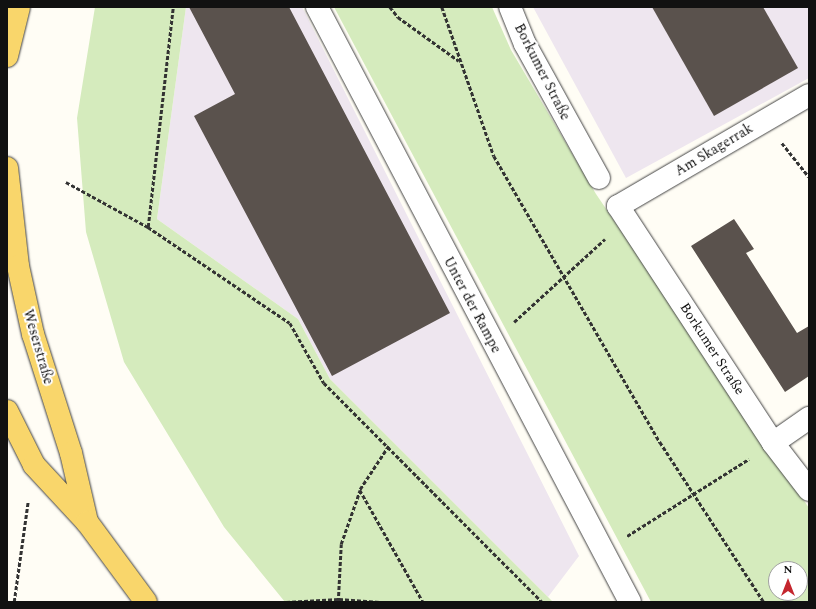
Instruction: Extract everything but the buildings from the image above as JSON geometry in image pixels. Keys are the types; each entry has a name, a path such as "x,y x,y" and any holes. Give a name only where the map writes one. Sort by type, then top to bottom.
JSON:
{"main road":[{"path":"7,56 18,7"},
{"name":"Weserstraße","path":"7,168 18,266 33,334 71,453 87,522"},
{"name":"Weserstraße","path":"7,411 34,465 87,522 146,602"}],"street":[{"name":"Unter der Rampe","path":"317,7 491,341 604,550 630,602"},
{"name":"Borkumer Straße","path":"510,7 525,44 599,178"},
{"name":"Am Skagerrak","path":"623,214 764,121 809,95"},
{"name":"Borkumer Straße","path":"623,214 773,443 809,490"},
{"path":"773,443 809,418"}],"path":[{"path":"148,227 173,7"},
{"path":"390,7 398,17 459,62"},
{"path":"442,7 459,62 494,156 660,442 764,602"},
{"path":"764,121 809,177"},
{"path":"66,182 148,227 290,323 324,383 389,446 542,602"},
{"path":"491,341 565,277 608,237 623,214"},
{"path":"604,550 773,443"},
{"path":"339,600 341,544 360,490 389,446"},
{"path":"14,602 34,465"},
{"path":"360,490 424,602"},
{"path":"286,602 339,600 380,602"}],"shaded area":[{"path":"186,7 302,7 579,556 548,597 330,379 298,319 157,219"},
{"path":"533,7 809,7 809,78 626,178"}],"green space":[{"path":"95,7 186,7 157,219 298,319 330,379 553,602 285,602 224,527 124,362 86,232 77,118"},
{"path":"334,7 492,7 511,50 596,194 809,508 809,602 651,602"}]}
